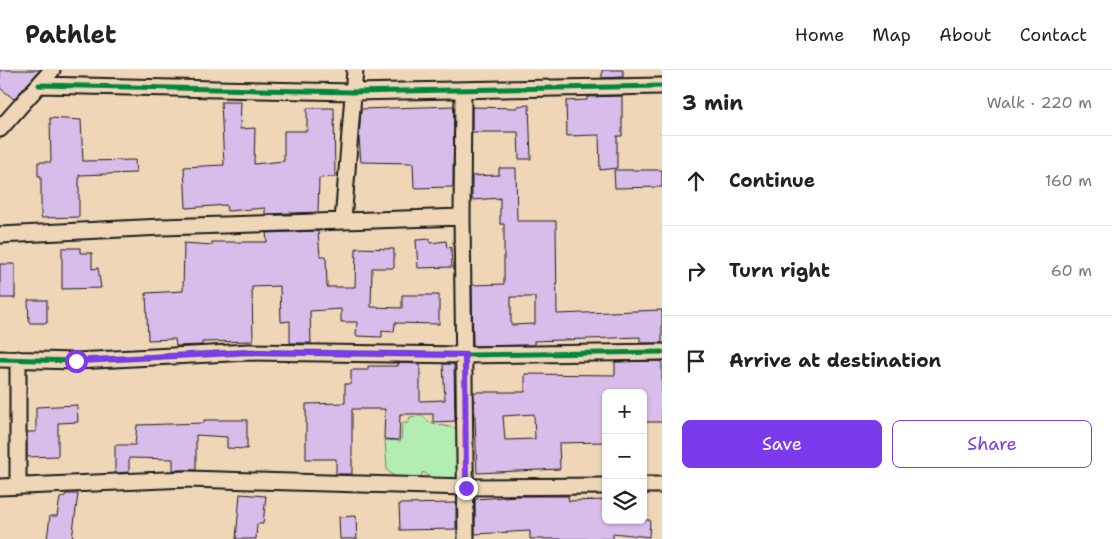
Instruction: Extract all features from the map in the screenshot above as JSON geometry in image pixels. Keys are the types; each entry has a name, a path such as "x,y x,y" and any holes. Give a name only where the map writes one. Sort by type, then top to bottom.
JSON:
{"street":[{"path":"0,129 52,70"},
{"path":"342,221 355,70"},
{"path":"39,85 352,92 662,86"},
{"path":"463,90 462,217 466,539"},
{"path":"0,235 462,217"},
{"path":"0,360 76,361 249,352 465,355 662,352"},
{"path":"18,359 18,486"},
{"path":"0,486 188,479 466,488 602,486"},
{"path":"647,485 662,485"}],"green space":[{"path":"423,416 430,423 459,429 463,483 434,480 423,472 418,483 397,479 387,470 385,440 401,441 402,423 408,423 410,417"}],"building":[{"path":"0,70 40,70 14,99 0,88"},
{"path":"602,70 623,70 623,77 602,78"},
{"path":"622,96 622,136 617,136 617,168 600,170 599,135 567,136 566,101 587,100 587,97"},
{"path":"221,102 241,102 240,129 255,128 254,164 284,161 284,131 307,131 307,108 334,108 335,177 319,178 318,212 265,214 265,208 227,211 226,205 186,208 184,167 224,165"},
{"path":"529,105 531,159 519,159 518,132 472,132 472,107 517,108 517,106"},
{"path":"454,106 453,187 414,188 413,163 361,162 359,138 361,109"},
{"path":"50,118 81,120 83,161 135,160 136,173 79,175 79,217 41,218 41,176 38,176 38,162 51,162"},
{"path":"499,168 516,168 517,221 556,221 557,314 662,310 662,343 640,343 640,337 534,341 534,345 473,346 472,285 504,284 504,224 500,224 500,198 472,200 472,176 499,175","holes":["511,297 535,297 535,324 511,325"]},
{"path":"614,170 662,170 662,187 615,188"},
{"path":"318,231 320,256 326,256 327,287 355,287 356,248 394,249 394,268 372,268 371,307 402,308 402,295 439,295 439,324 395,323 394,332 382,331 382,337 356,336 357,322 341,322 341,309 310,311 311,343 290,343 290,321 281,322 280,286 252,287 253,341 202,342 202,345 176,346 175,339 148,340 146,293 183,291 184,243 212,245 212,242 267,242 266,233"},
{"path":"430,239 430,243 446,241 447,248 451,247 452,267 418,268 416,240"},
{"path":"62,248 80,248 80,253 92,253 92,269 98,268 101,288 62,289"},
{"path":"0,264 15,264 15,298 0,298"},
{"path":"28,300 47,300 47,323 29,323"},
{"path":"662,361 662,422 647,422 647,389 602,389 602,442 559,443 560,469 477,473 474,392 525,392 525,374 615,375 615,362","holes":["534,414 535,439 505,440 503,416"]},
{"path":"398,363 420,364 420,401 445,400 443,364 454,364 455,421 433,422 433,414 400,414 399,440 384,439 385,409 352,409 352,474 336,474 336,459 306,459 306,404 345,403 345,384 351,384 351,370 368,370 368,366 398,366"},
{"path":"77,405 78,422 58,423 58,456 27,457 27,432 36,432 36,407"},
{"path":"204,420 247,420 247,449 227,448 227,437 196,435 196,470 173,470 173,459 129,458 129,472 115,473 115,445 135,445 137,425 204,423"},
{"path":"66,494 78,494 72,539 47,539 50,516 57,516 60,498"},
{"path":"240,494 266,496 263,524 257,524 256,539 236,539"},
{"path":"517,496 568,496 569,501 602,500 602,524 647,524 647,520 650,520 649,537 613,533 613,539 530,539 530,531 475,534 475,499"},
{"path":"456,503 456,529 400,530 399,504"},
{"path":"356,516 357,539 340,539 339,517"}],"cycle path":[{"path":"39,85 352,92 662,86"},
{"path":"0,359 76,361 249,352 465,355 662,352"}],"route":[{"path":"76,361 249,352 465,355 466,488"}]}
